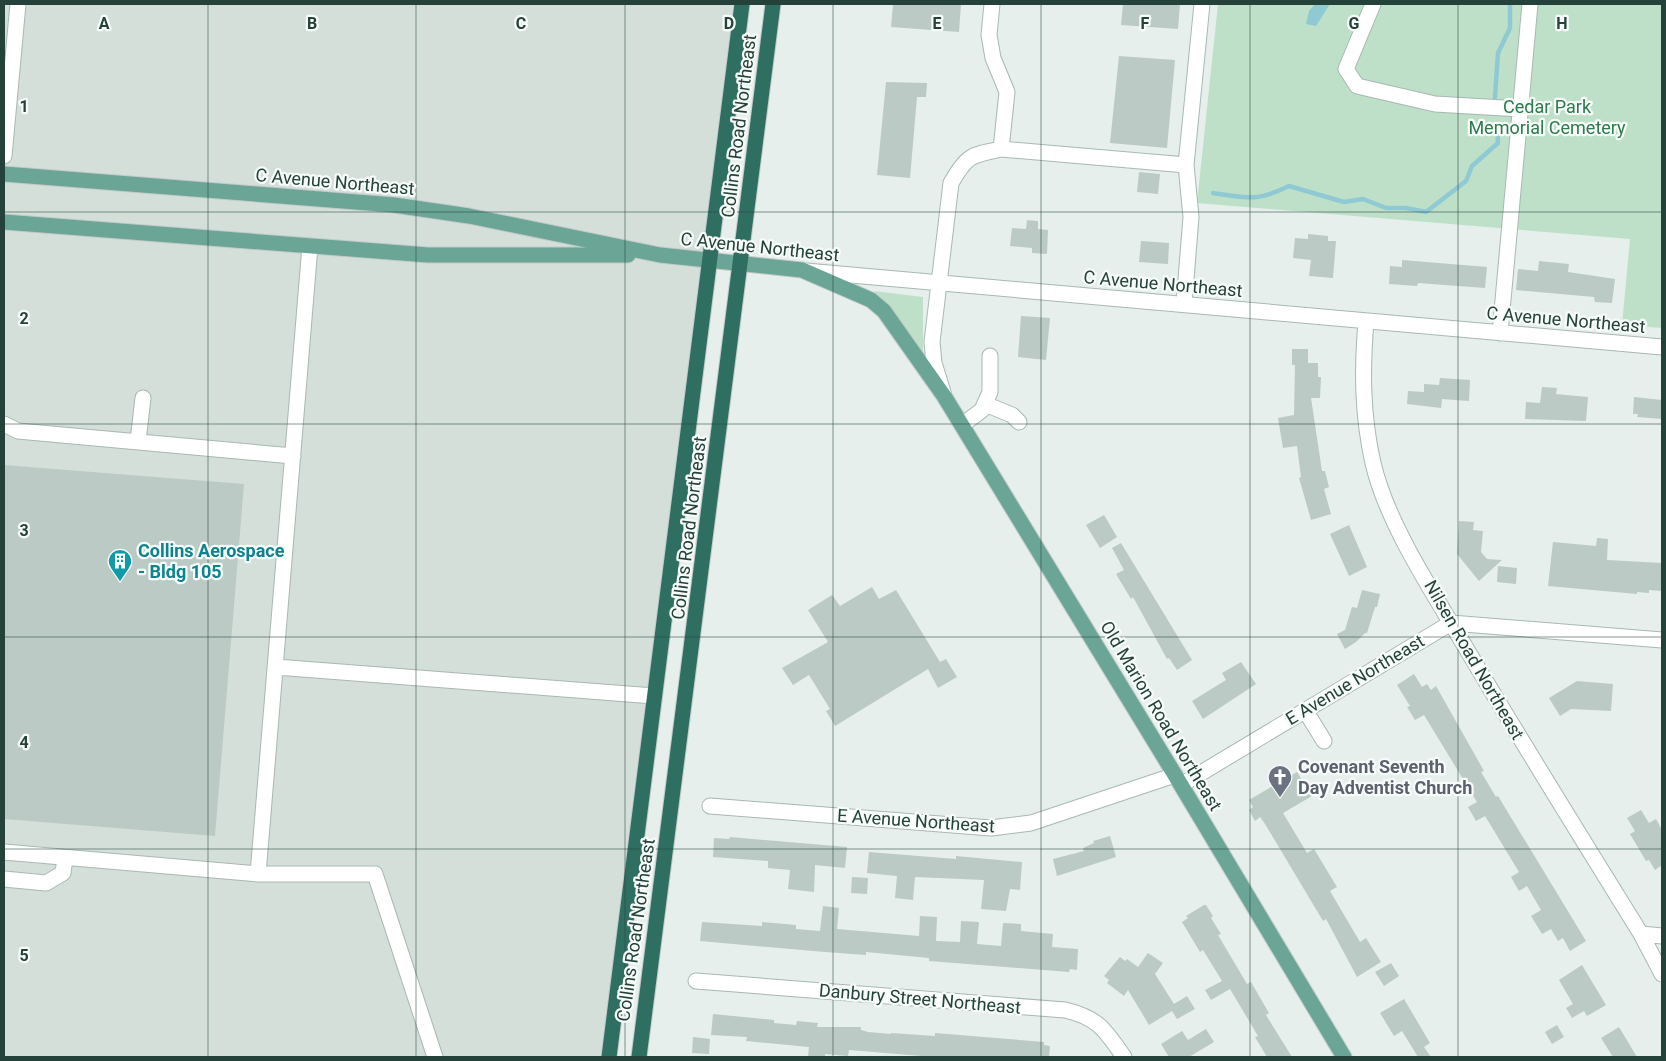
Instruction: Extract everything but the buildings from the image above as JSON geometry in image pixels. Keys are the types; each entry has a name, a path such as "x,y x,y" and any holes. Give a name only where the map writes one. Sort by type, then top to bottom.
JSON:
{"highway":[{"name":"Collins Road Northeast","path":"609,1057 742,4"},
{"name":"Collins Road Northeast","path":"639,1057 774,4"}],"main road":[{"name":"C Avenue Northeast","path":"4,174 394,205 470,216 660,255 802,270"},
{"name":"C Avenue Northeast","path":"4,222 310,246 474,256 660,255"},
{"name":"Old Marion Road Northeast","path":"802,270 871,300 884,310 944,396 1344,1057"}],"street":[{"path":"4,156 10,28 18,4"},
{"path":"992,4 990,43 993,58 1007,92 1001,149"},
{"path":"1184,304 1191,217 1186,165 1202,4"},
{"path":"1372,4 1346,69 1357,86 1435,104 1521,109"},
{"path":"1500,332 1530,4"},
{"name":"Old Marion Road Northeast","path":"944,396 934,363 932,342 951,183 961,165 973,154 1001,149 1186,165"},
{"path":"258,874 310,246"},
{"name":"C Avenue Northeast","path":"802,270 938,284 1662,347"},
{"name":"Nilsen Road Northeast","path":"1366,321 1362,371 1363,393 1374,464 1389,513 1451,623 1641,934 1662,974"},
{"path":"962,424 982,410 990,392 990,356"},
{"path":"138,441 143,398"},
{"path":"985,404 1012,415 1019,422"},
{"path":"4,424 18,430 293,456"},
{"path":"1451,623 1662,640"},
{"name":"E Avenue Northeast","path":"710,806 991,828 1031,824 1178,780 1305,710 1451,623"},
{"path":"276,668 654,696"},
{"path":"1305,710 1324,741"},
{"path":"4,852 258,874 375,874 435,1057"},
{"path":"4,879 46,883 63,873 65,858"},
{"path":"1641,934 1662,936"},
{"name":"Danbury Street Northeast","path":"696,981 1065,1010 1086,1015 1099,1025 1124,1057"}],"shaded area":[{"path":"4,4 742,4 609,1057 4,1057"}],"green space":[{"name":"Cedar Park Memorial Cemetery","path":"1218,4 1662,4 1662,328 1622,325 1630,239 1197,203"},
{"path":"874,291 923,297 923,356 920,358 890,307"}],"water":[{"path":"1315,4 1330,4 1316,26 1306,24 1309,11"}],"waterway":[{"path":"1495,97 1498,53 1510,28 1510,4"},
{"path":"1213,193 1260,197 1289,186 1344,202 1363,199 1386,208 1406,208 1426,212 1466,181 1472,166 1498,143 1497,124"}],"place":[{"name":"Collins Aerospace - Bldg 105","path":"120,582"},
{"name":"Covenant Seventh Day Adventist Church","path":"1280,798"}]}
